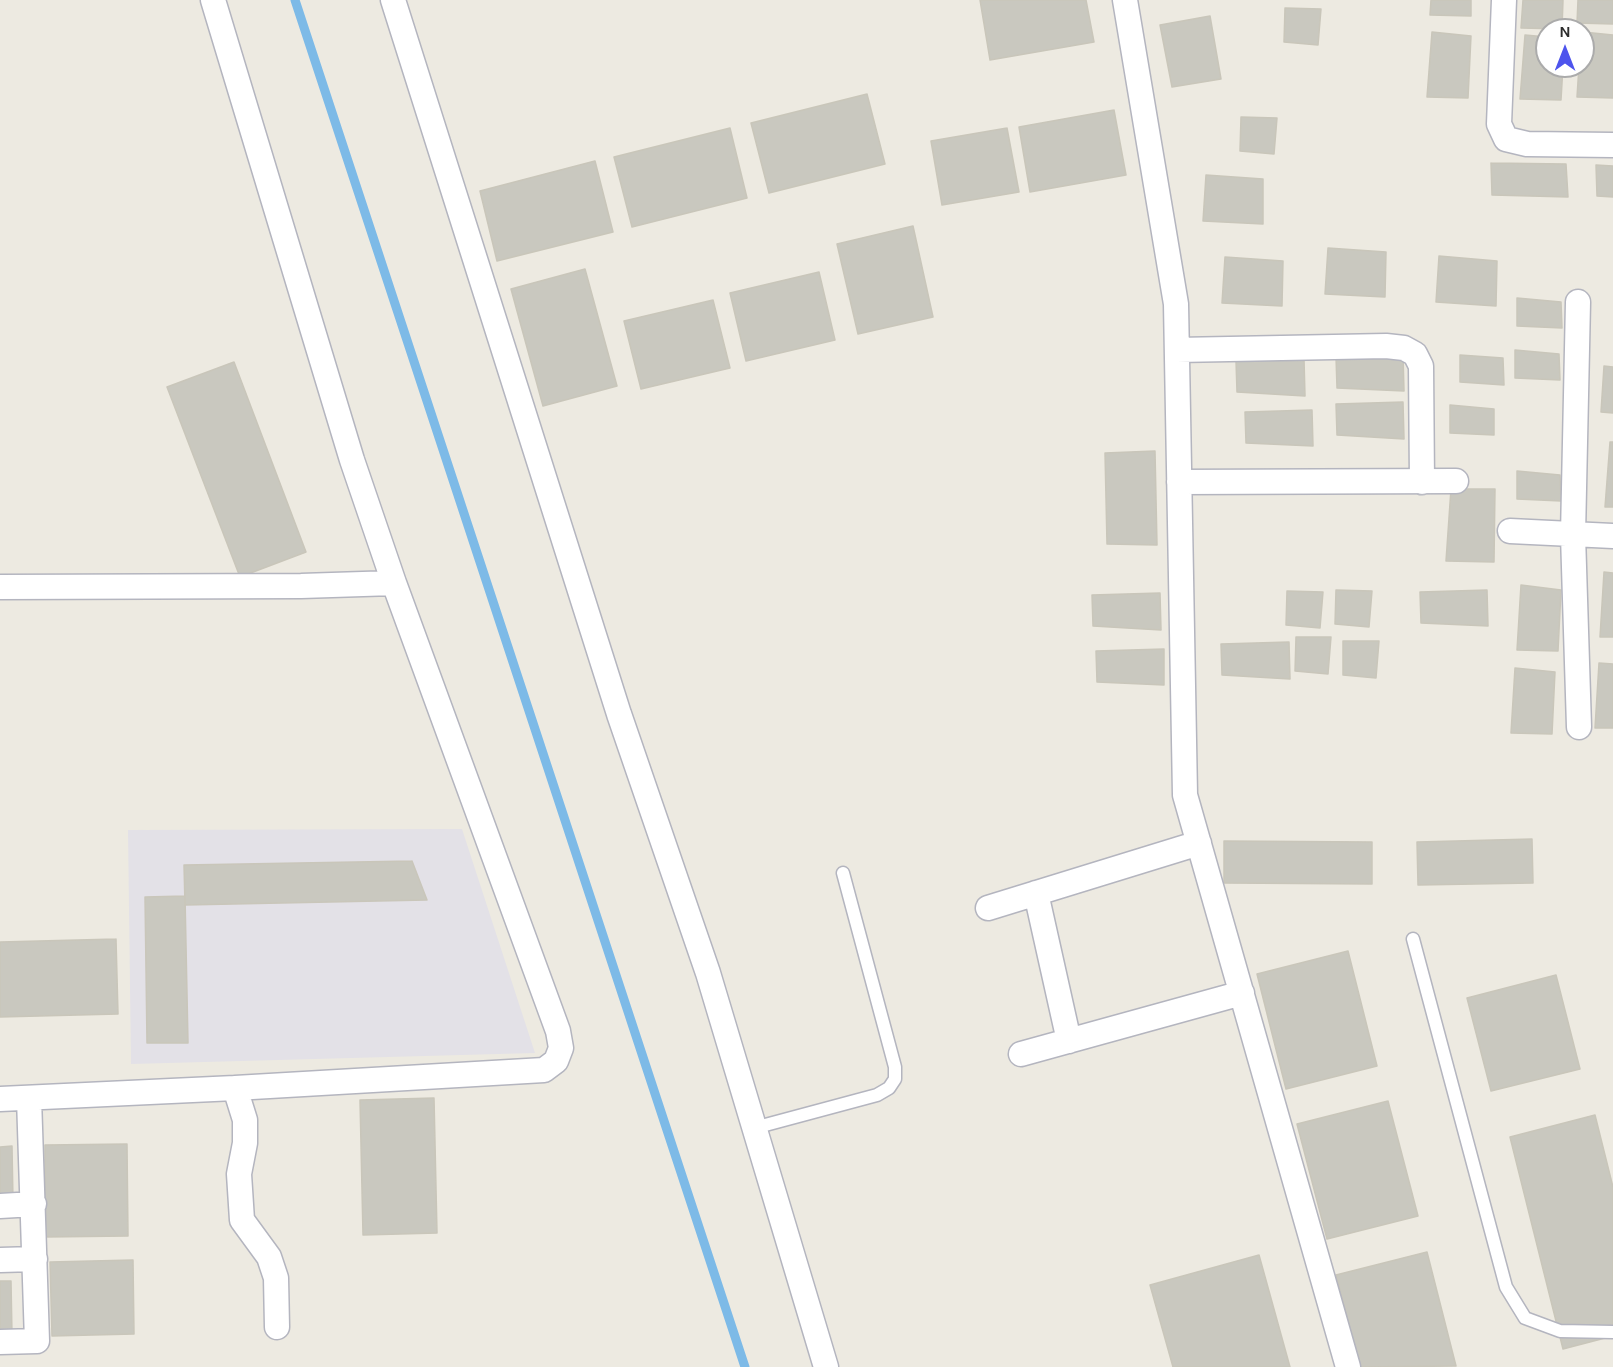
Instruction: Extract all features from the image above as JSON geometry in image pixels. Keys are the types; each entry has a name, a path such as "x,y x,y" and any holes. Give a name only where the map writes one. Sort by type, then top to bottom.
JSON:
{"street":[{"path":"0,1099 544,1070 556,1061 561,1048 554,1020 394,584 352,460 213,0"},
{"path":"393,0 526,427 619,714 708,973 826,1367"},
{"path":"1125,0 1176,304 1185,795 1348,1367"},
{"path":"1504,0 1499,124 1506,139 1527,144 1613,145"},
{"path":"1578,302 1573,535 1579,727"},
{"path":"1177,350 1386,346 1404,348 1415,354 1421,366 1422,482"},
{"path":"1179,482 1456,481"},
{"path":"1510,531 1613,536"},
{"path":"0,587 394,584"},
{"path":"988,908 1199,843"},
{"path":"1036,893 1069,1041"},
{"path":"1021,1054 1242,993"},
{"path":"234,1088 245,1120 245,1143 239,1174 242,1220 269,1257 276,1278 277,1327"},
{"path":"0,1342 38,1341 29,1098"},
{"path":"0,1206 33,1204"},
{"path":"0,1260 35,1259"}],"lane":[{"path":"754,1128 877,1095 889,1088 895,1078 896,1067 843,873"},
{"path":"1413,939 1506,1287 1525,1318 1560,1331 1613,1332"}],"shaded area":[{"path":"462,829 535,1053 131,1064 128,830"}],"building":[{"path":"980,0 1086,0 1094,42 990,60"},
{"path":"1431,0 1471,0 1471,16 1430,15"},
{"path":"1523,0 1563,0 1562,18 1535,18 1535,28 1521,28"},
{"path":"1578,0 1613,0 1613,24 1595,24 1595,18 1577,18"},
{"path":"1285,8 1321,9 1318,45 1284,42"},
{"path":"1210,16 1221,79 1172,87 1160,25"},
{"path":"1432,32 1471,36 1468,98 1427,97"},
{"path":"1595,33 1613,35 1613,98 1577,97 1578,78 1595,78"},
{"path":"1525,35 1535,36 1535,78 1562,78 1561,100 1520,99"},
{"path":"867,94 885,164 769,193 751,123"},
{"path":"1114,110 1126,175 1030,192 1019,127"},
{"path":"1241,117 1277,118 1274,154 1240,151"},
{"path":"730,128 747,198 632,227 614,157"},
{"path":"1007,128 1019,192 942,205 931,141"},
{"path":"595,161 613,232 497,261 480,191"},
{"path":"1491,163 1566,164 1568,197 1492,195"},
{"path":"1596,165 1613,166 1613,197 1597,196"},
{"path":"1206,175 1263,179 1263,224 1203,221"},
{"path":"913,226 933,317 858,334 837,244"},
{"path":"1328,248 1386,252 1385,297 1325,294"},
{"path":"1439,256 1497,261 1496,306 1436,302"},
{"path":"1225,257 1283,261 1282,306 1222,303"},
{"path":"585,269 617,386 543,406 511,289"},
{"path":"819,272 835,340 746,361 730,293"},
{"path":"1517,298 1561,302 1562,328 1517,326"},
{"path":"713,300 730,368 641,389 624,321"},
{"path":"1515,350 1559,354 1560,380 1515,378"},
{"path":"1403,355 1404,391 1337,388 1336,357"},
{"path":"1460,355 1503,358 1504,385 1460,382"},
{"path":"1304,359 1305,396 1237,392 1236,361"},
{"path":"234,362 306,552 240,577 167,387"},
{"path":"1604,366 1613,367 1613,413 1601,412"},
{"path":"1403,402 1404,439 1337,435 1336,404"},
{"path":"1450,405 1494,409 1494,435 1450,433"},
{"path":"1312,410 1313,446 1246,443 1245,412"},
{"path":"1610,442 1613,442 1613,507 1605,507"},
{"path":"1155,451 1157,545 1107,544 1105,453"},
{"path":"1517,471 1560,475 1561,501 1517,499"},
{"path":"1451,489 1495,489 1494,562 1446,561"},
{"path":"1604,572 1613,573 1613,637 1600,637"},
{"path":"1521,585 1561,590 1558,651 1517,650"},
{"path":"1336,590 1372,591 1369,627 1335,624"},
{"path":"1487,590 1488,626 1421,623 1420,592"},
{"path":"1287,591 1323,592 1320,628 1286,625"},
{"path":"1160,593 1161,630 1093,626 1092,595"},
{"path":"1296,637 1331,637 1328,674 1295,671"},
{"path":"1343,641 1379,641 1376,678 1343,675"},
{"path":"1289,642 1290,679 1222,675 1221,644"},
{"path":"1164,649 1164,685 1097,682 1096,651"},
{"path":"1599,663 1613,664 1613,728 1595,728"},
{"path":"1515,668 1555,672 1552,734 1511,733"},
{"path":"1532,839 1533,883 1418,885 1417,842"},
{"path":"1224,841 1372,842 1372,884 1224,883"},
{"path":"412,861 427,900 185,905 184,865"},
{"path":"185,896 188,1043 147,1043 145,897"},
{"path":"116,939 118,1014 0,1017 0,942"},
{"path":"1348,951 1377,1066 1286,1089 1257,974"},
{"path":"1556,975 1580,1069 1491,1091 1467,998"},
{"path":"434,1098 437,1233 363,1235 360,1100"},
{"path":"1388,1101 1418,1216 1327,1239 1297,1124"},
{"path":"1595,1115 1613,1187 1613,1336 1563,1349 1510,1137"},
{"path":"127,1144 128,1236 45,1237 45,1145"},
{"path":"12,1146 13,1201 0,1201 0,1147"},
{"path":"1427,1252 1456,1366 1360,1367 1336,1275"},
{"path":"1259,1255 1290,1367 1173,1367 1150,1285"},
{"path":"133,1260 134,1334 52,1336 50,1262"},
{"path":"0,1281 11,1281 12,1335 0,1335"}],"waterway":[{"path":"295,0 745,1367"}]}
